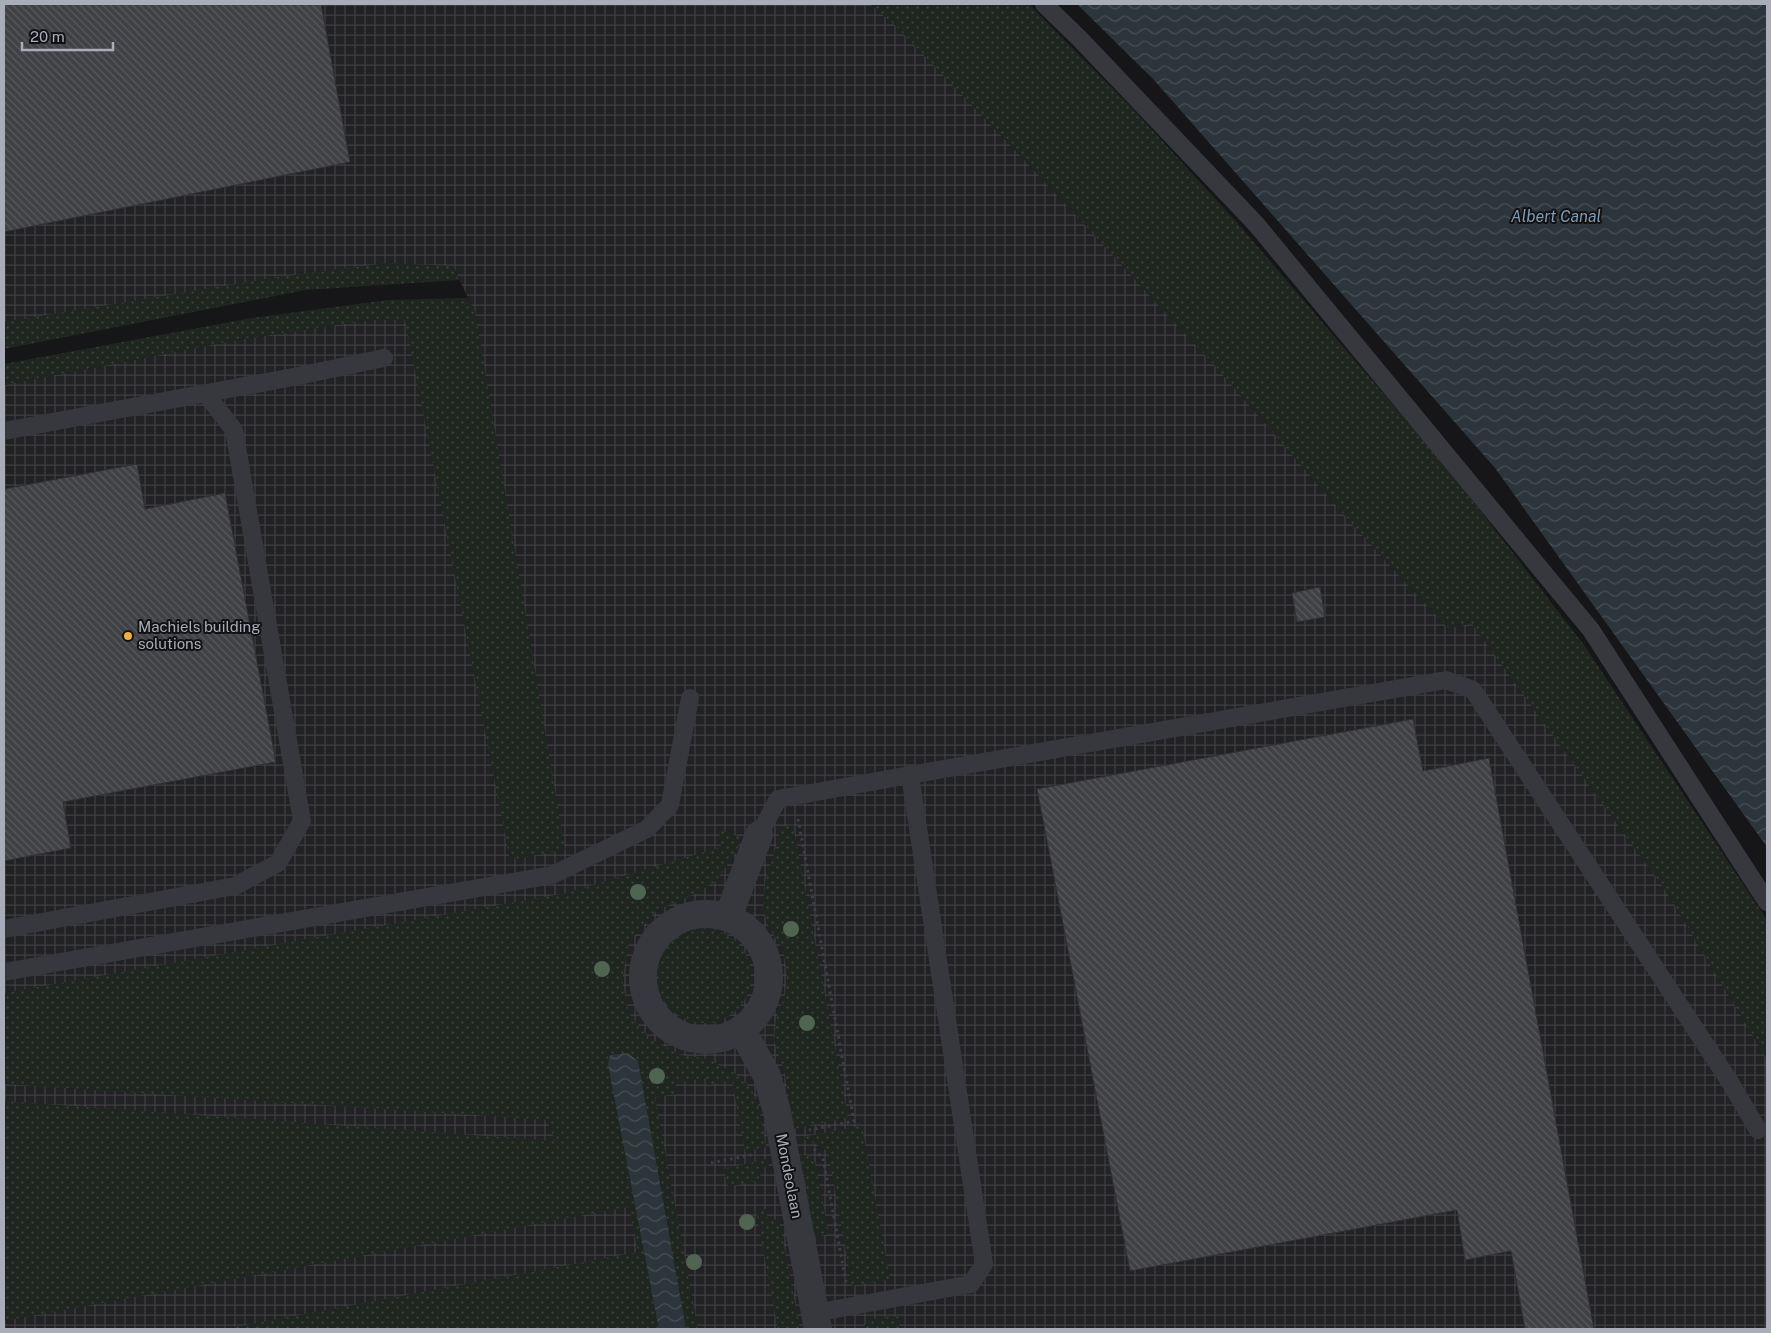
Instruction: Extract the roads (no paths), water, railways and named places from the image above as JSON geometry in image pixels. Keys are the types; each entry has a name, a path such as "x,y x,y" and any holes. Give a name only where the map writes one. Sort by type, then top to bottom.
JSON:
{"street":[{"path":"728,917 759,835"},
{"path":"710,913 728,917 744,925 756,938 765,953 769,970 769,987 764,1004 742,1030 725,1038 706,1041 688,1038 671,1030 657,1018 647,1002 642,984 643,966 648,948 659,933 674,921 691,915 710,913"},
{"name":"Mondeolaan","path":"742,1030 767,1076 777,1112 817,1321"}],"lane":[{"path":"1044,4 1087,46 1256,224 1590,630 1767,902"},
{"path":"4,430 384,358"},
{"path":"4,929 235,886 278,863 302,821 234,430 205,393"},
{"path":"759,835 778,799 1446,680 1472,690 1730,1082 1758,1130"},
{"path":"4,972 552,875 647,829 670,805 690,698"},
{"path":"817,1321 850,1306 971,1284 984,1264 910,774"}],"water":[{"name":"Albert Canal","path":"1077,4 1767,4 1767,847 1495,468 1154,80"},
{"path":"628,1053 638,1061 686,1329 659,1329 608,1065 610,1055"}],"place":[{"name":"Machiels building solutions","path":"128,636"}]}
